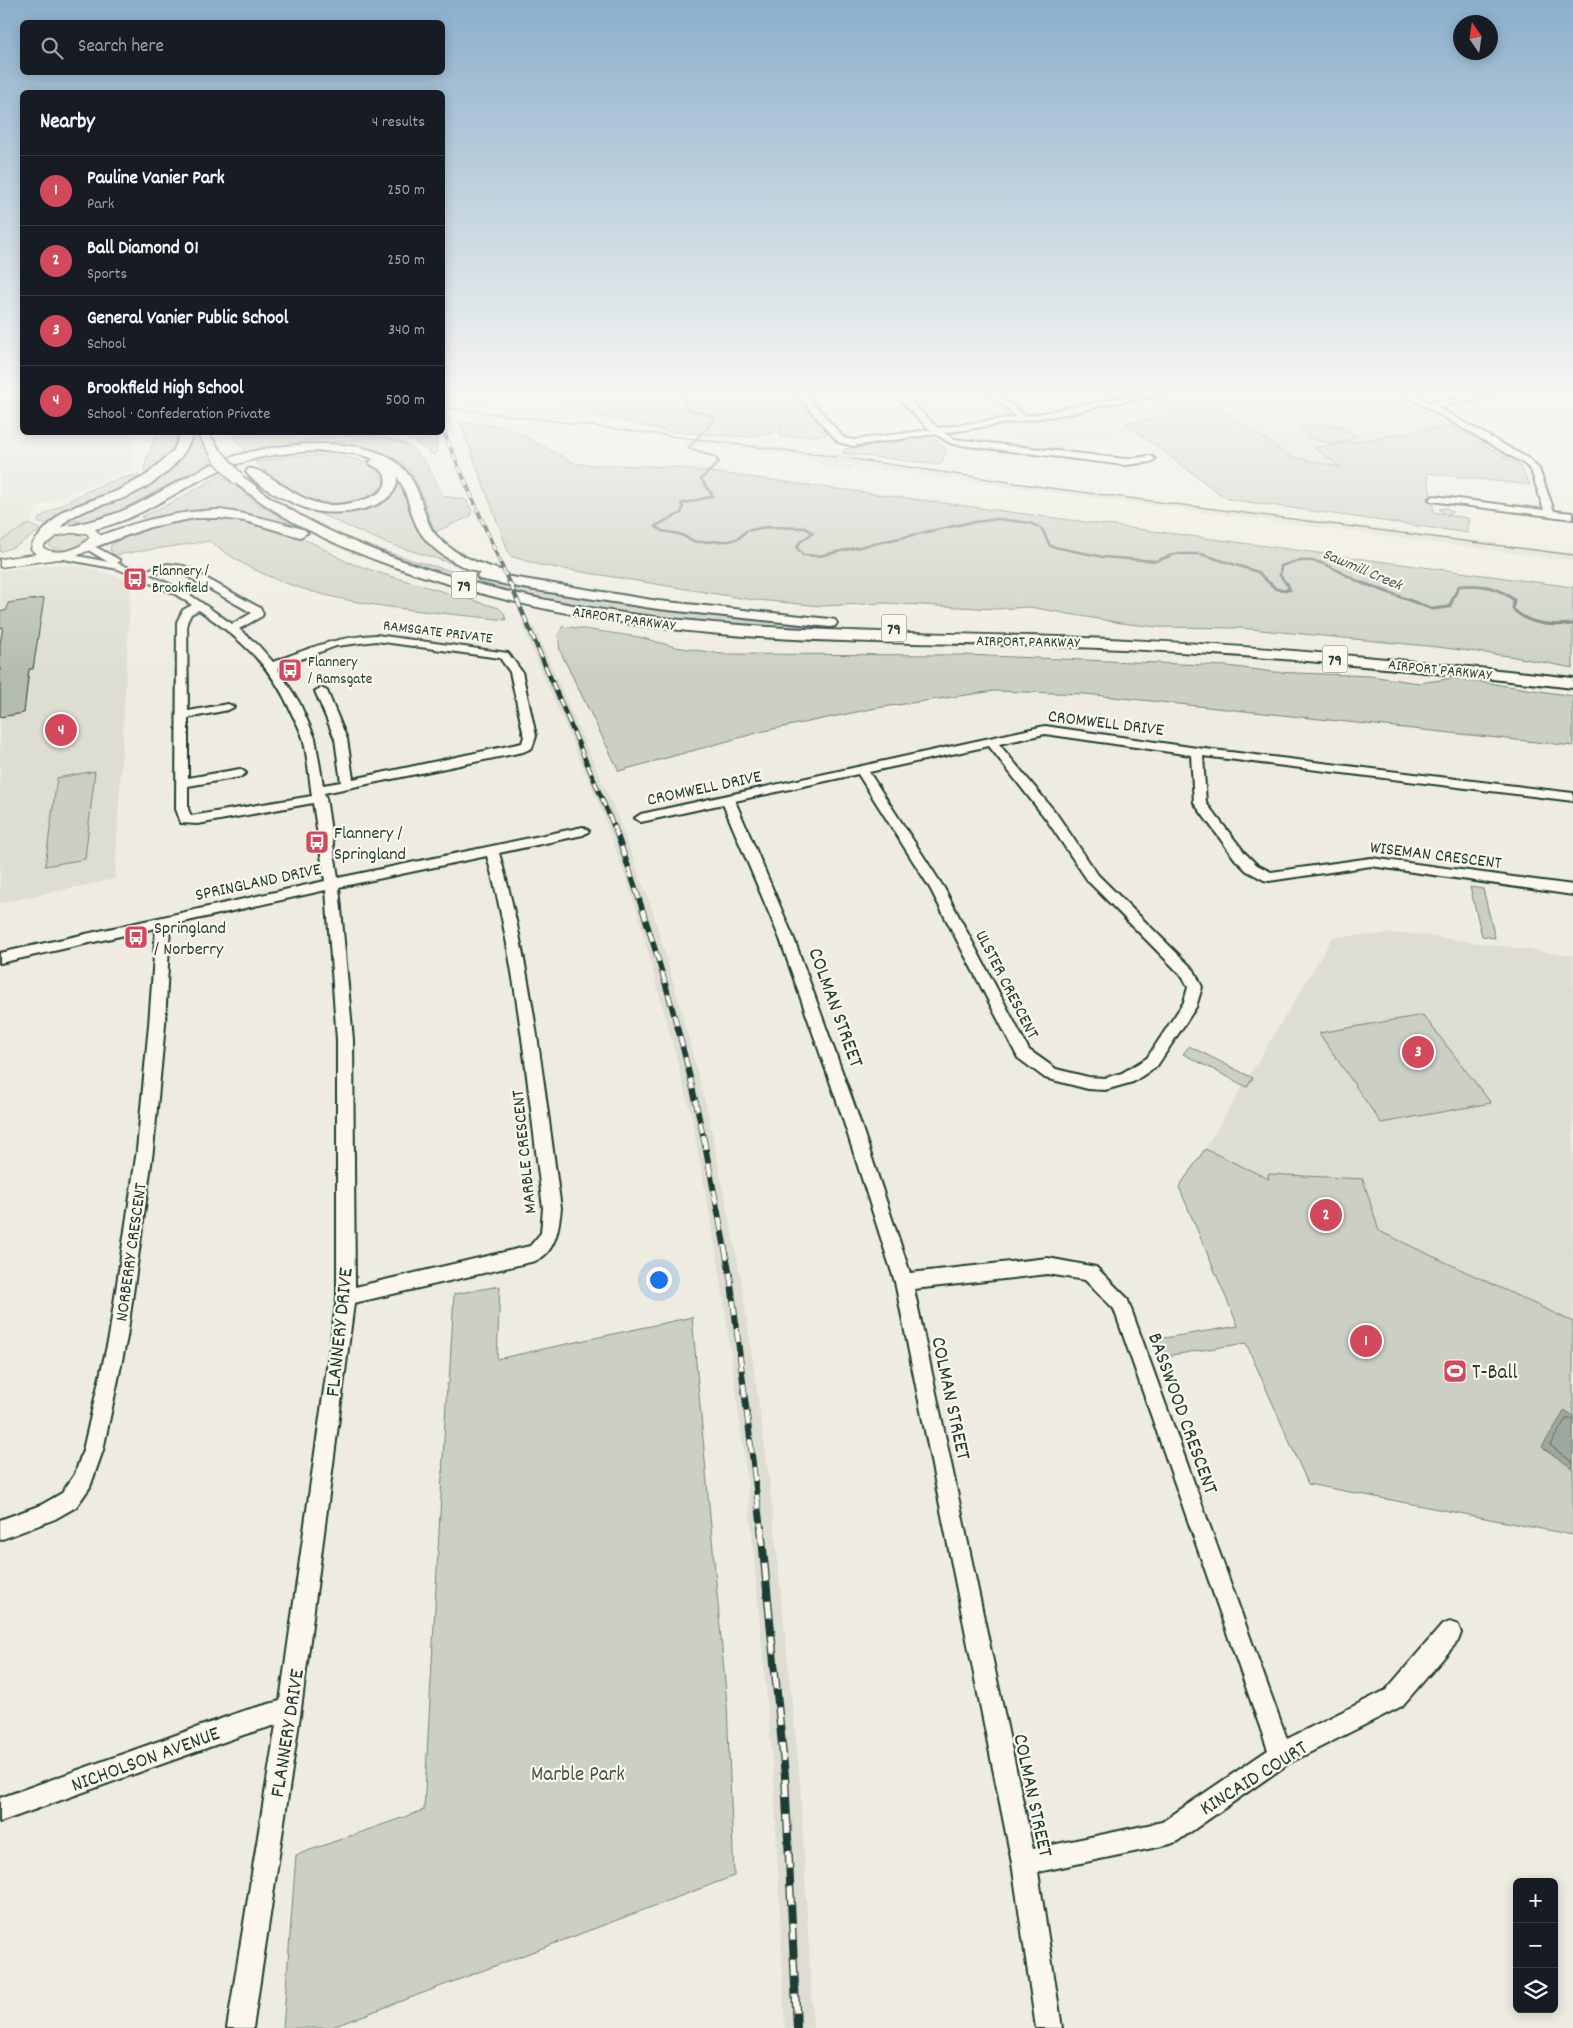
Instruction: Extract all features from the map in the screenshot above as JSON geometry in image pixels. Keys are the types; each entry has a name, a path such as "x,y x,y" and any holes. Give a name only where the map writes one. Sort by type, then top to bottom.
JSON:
{"highway":[{"path":"44,538 66,515 122,494 133,488"},
{"path":"77,529 106,522 131,512 178,488"},
{"path":"92,542 191,488"},
{"name":"AIRPORT PARKWAY","path":"250,488 279,509 321,532 386,559 448,580 511,597 589,614 713,630 808,636 1097,643"},
{"name":"AIRPORT PARKWAY","path":"268,488 301,510 368,542 463,571 505,581 658,605 749,616 1097,643 1292,655 1573,683"},
{"path":"278,488 305,504 328,509 359,506 374,500 389,488"},
{"path":"410,488 425,529 449,553 482,569 543,586"},
{"path":"92,542 154,520 203,514 236,515 273,523 395,566 448,580"}],"main road":[{"path":"0,557 26,548 61,531 89,530 92,542 77,551 0,563"},
{"path":"44,538 38,543 37,549 54,555"}],"street":[{"path":"1541,488 1550,513"},
{"path":"1434,499 1573,516"},
{"name":"FLANNERY DRIVE","path":"92,542 99,554 117,562 121,567"},
{"name":"FLANNERY DRIVE","path":"54,555 121,567 179,592 232,628 254,647 271,667 293,702 310,738 332,884 345,1040 346,1296 290,1709 240,2028"},
{"path":"140,575 158,569 180,568 256,610 258,614 253,618 232,628"},
{"path":"200,605 187,612 182,622 182,783 240,773"},
{"name":"RAMSGATE PRIVATE","path":"182,783 182,809 186,820 198,820 319,794 347,784 523,748 528,745 530,736 516,672 504,655 376,638 355,639 333,643 271,667"},
{"path":"321,691 341,739 347,784"},
{"path":"182,716 228,707"},
{"name":"CROMWELL DRIVE","path":"642,818 1045,730 1197,752 1573,797"},
{"name":"ULSTER CRESCENT","path":"861,769 937,888 1023,1054 1051,1074 1088,1084 1105,1084 1127,1078 1152,1062 1191,1003 1195,987 1189,974 1093,878 1051,816 991,741"},
{"name":"WISEMAN CRESCENT","path":"1197,752 1200,803 1240,856 1252,868 1269,877 1371,862 1573,890"},
{"name":"COLMAN STREET","path":"728,800 787,939 848,1110 904,1282 1024,1863 1049,2028"},
{"name":"SPRINGLAND DRIVE","path":"0,958 332,884 583,831"},
{"name":"MARBLE CRESCENT","path":"346,1296 535,1253 549,1235 552,1208 528,1032 507,904 492,851"},
{"name":"NORBERRY CRESCENT","path":"0,1530 48,1512 69,1500 83,1480 93,1450 118,1337 145,1150 157,1025 163,921"},
{"name":"BASSWOOD CRESCENT","path":"904,1282 1048,1266 1090,1273 1121,1304 1281,1755"},
{"name":"KINCAID COURT","path":"1024,1863 1167,1833 1281,1755 1394,1698 1450,1633"},
{"name":"NICHOLSON AVENUE","path":"0,1810 243,1723 290,1709"}],"shaded area":[{"path":"0,488 86,488 39,506 29,524 0,541"},
{"path":"1018,488 1056,488 1573,553 1573,561"},
{"path":"62,565 89,568 131,580 115,879 0,903 0,571 36,566"},
{"path":"522,625 533,625 615,811 651,906 708,1113 741,1278 769,1477 800,1780 813,2028 785,2028 774,1781 747,1478 721,1279 691,1113 636,907 602,811"},
{"path":"1406,933 1573,956 1573,1322 1205,1149 1333,937"}],"green space":[{"path":"96,488 124,488 73,507 48,523 41,524 37,521 40,517"},
{"path":"138,488 163,488 108,517 90,521 61,522 67,517"},
{"path":"199,488 237,488 257,503 291,524 288,525 252,515 217,512 182,514 145,520 141,517"},
{"path":"286,488 380,488 369,497 342,505 314,502"},
{"path":"387,488 404,488 408,499 456,563 454,564 386,543 313,511 380,499"},
{"path":"419,488 439,488 444,496 466,500 471,509 471,516 435,532"},
{"path":"484,488 828,488 1573,587 1573,668 1509,656 1437,647 1240,628 1157,627 1121,623 1029,607 996,609 883,603 821,606 747,599 540,565 510,556"},
{"path":"1212,488 1430,488 1434,512 1445,514 1439,509 1447,508 1453,512 1446,515 1468,518 1468,533 1227,499"},
{"path":"216,517 263,524 313,543 345,561 499,608 504,613 506,620 390,607 351,601 313,592 276,580 242,563 210,541 114,555 110,550 111,545 122,537 147,527 188,519"},
{"path":"29,524 41,530 16,546 0,552 0,541"},
{"path":"66,534 80,534 85,539 78,545 68,549 58,549 49,546 53,539"},
{"path":"353,540 440,568 528,588 708,615 874,632 874,634 665,621 524,597 444,576 350,541"},
{"path":"563,626 639,637 676,647 722,654 965,655 1228,666 1274,672 1370,676 1419,683 1455,678 1573,696 1573,746 1085,694 994,691 876,708 764,731 619,771 560,651 558,635"},
{"path":"95,771 85,859 45,866 57,778"},
{"path":"1470,887 1483,889 1495,938 1482,936"},
{"path":"1423,1015 1491,1103 1381,1123 1319,1033"},
{"path":"1189,1046 1253,1078 1247,1087 1183,1054"},
{"path":"1205,1149 1269,1179 1268,1174 1363,1179 1379,1231 1573,1322 1573,1535 1308,1484 1246,1343 1166,1356 1158,1339 1238,1326 1179,1187"},
{"name":"Marble Park","path":"500,1286 497,1359 692,1317 727,1704 734,1876 330,2028 283,2028 296,1855 424,1810 447,1384 449,1383 454,1294"}],"water":[{"path":"1565,1410 1573,1416 1573,1469 1542,1447"}],"building":[{"path":"44,598 33,669 29,669 24,713 0,717 0,644 3,627 0,628 0,612 7,610 8,603"}],"waterway":[{"name":"Sawmill Creek","path":"707,488 713,496 681,504 683,507 681,513 655,526 662,531 679,534 696,542 729,541 739,538 746,531 766,527 805,528 813,533 800,542 797,548 803,555 819,556 967,523 998,519 1030,523 1042,529 1050,546 1103,557 1156,561 1175,554 1201,554 1258,572 1271,585"},
{"name":"Sawmill Creek","path":"1287,585 1280,575 1281,566 1306,561 1326,565 1366,585"},
{"name":"Sawmill Creek","path":"1270,583 1276,589 1290,590 1287,583"},
{"name":"Sawmill Creek","path":"1363,583 1433,609 1449,607 1459,586 1474,585 1488,587 1508,595 1514,600 1513,609 1526,618 1541,623 1573,624"}],"tram line":[{"path":"1047,488 1573,555"}],"railway":[{"path":"468,488 510,585"},
{"path":"510,583 614,827"},
{"path":"614,826 640,902 675,1018 703,1136"},
{"path":"703,1135 730,1275 761,1529"},
{"path":"761,1528 785,1776 797,2028"}],"place":[{"name":"Flannery / Brookfield","path":"135,579"},
{"name":"Flannery / Ramsgate","path":"290,670"},
{"name":"Brookfield High School","path":"61,730"},
{"name":"Flannery / Springland","path":"317,842"},
{"name":"Springland / Norberry","path":"136,937"},
{"name":"General Vanier Public School","path":"1418,1052"},
{"name":"Ball Diamond 01","path":"1326,1215"},
{"name":"Pauline Vanier Park","path":"1366,1341"},
{"name":"T-Ball","path":"1455,1371"}]}
